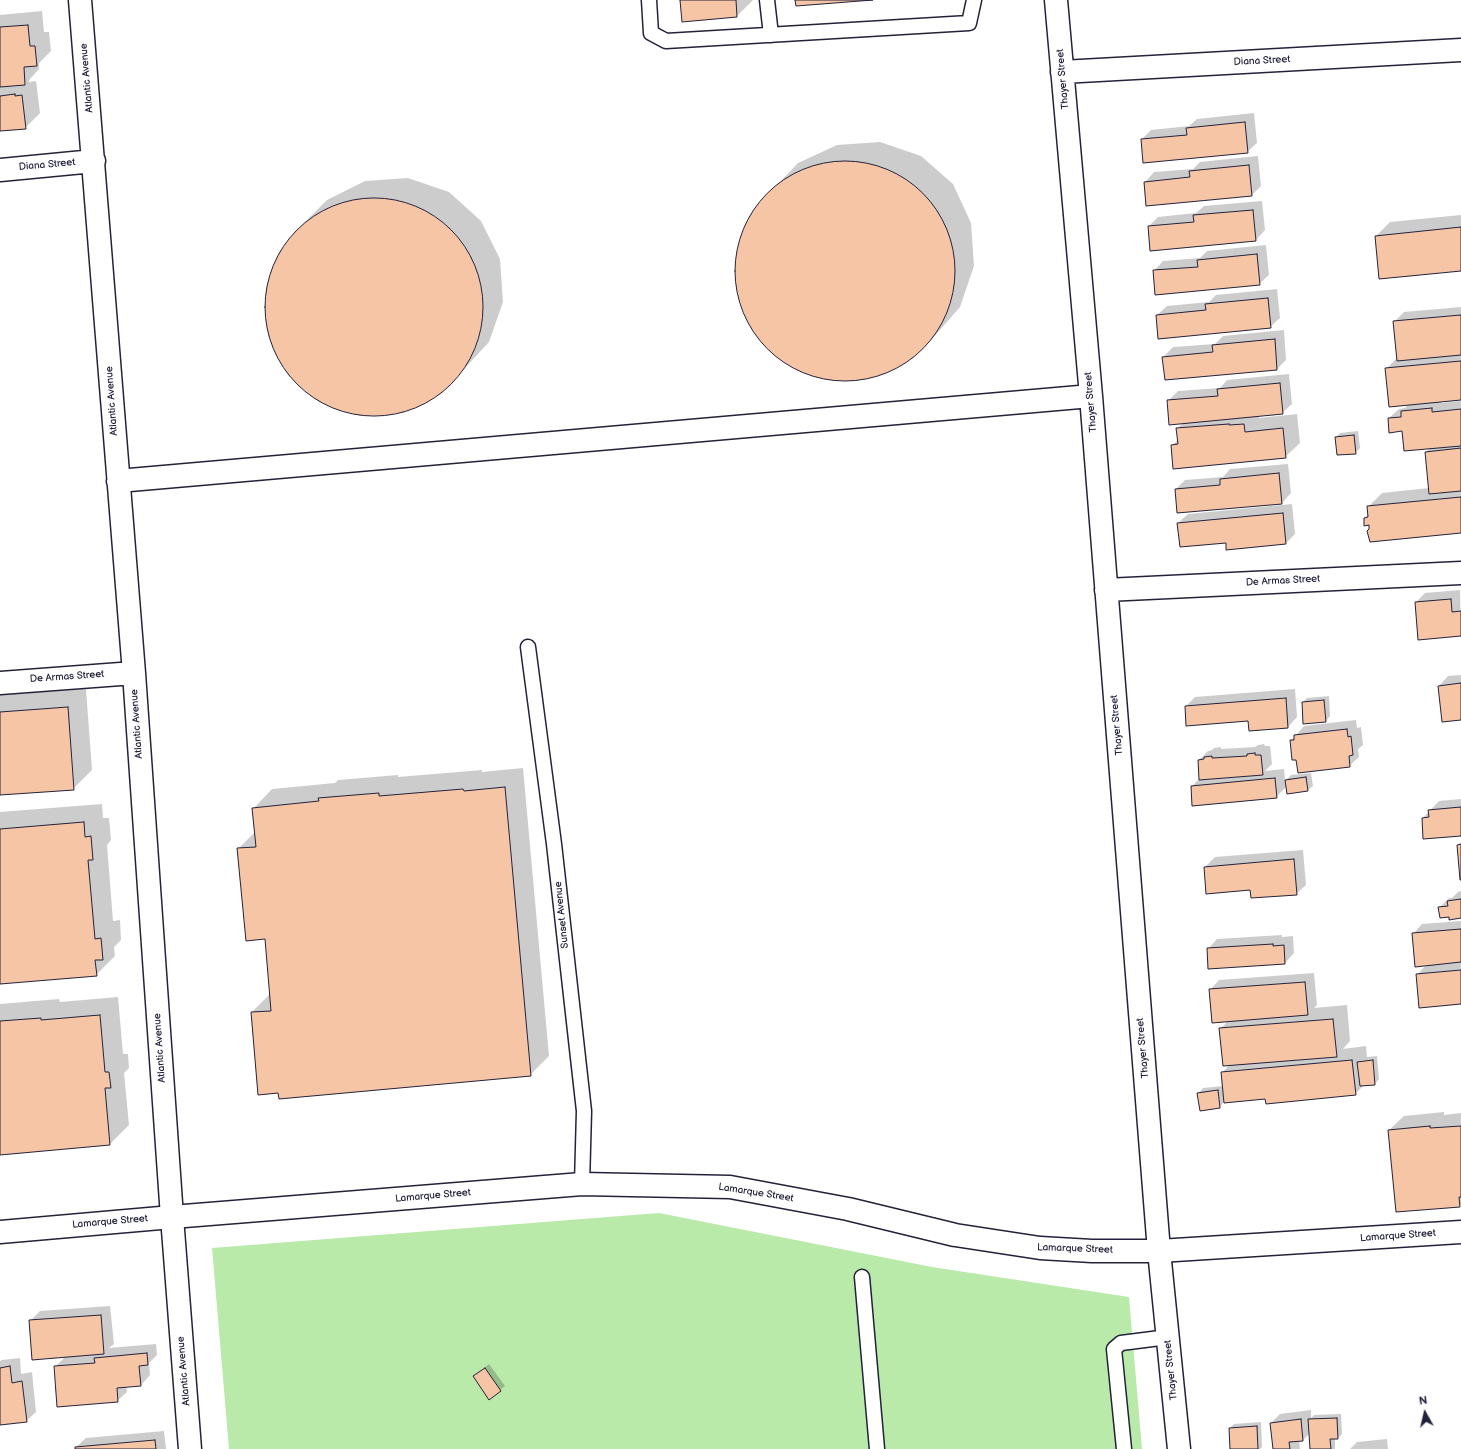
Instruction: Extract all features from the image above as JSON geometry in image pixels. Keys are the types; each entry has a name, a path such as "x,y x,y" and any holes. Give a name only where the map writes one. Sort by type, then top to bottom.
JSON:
{"street":[{"name":"Atlantic Avenue","path":"80,0 134,673 172,1217 190,1449"},
{"name":"Thayer Street","path":"1056,0 1091,396 1159,1251 1179,1449"},
{"name":"Diana Street","path":"1062,72 1461,50"},
{"name":"Diana Street","path":"0,170 94,161"},
{"path":"118,481 1091,396"},
{"name":"De Armas Street","path":"1106,590 1461,572"},
{"name":"De Armas Street","path":"0,683 134,673"},
{"name":"Lamarque Street","path":"0,1232 582,1184 730,1187 848,1209 955,1235 1040,1248 1159,1251 1461,1232"}],"lane":[{"path":"648,0 651,33 666,41 969,23 974,0"},
{"path":"767,0 771,35"},
{"name":"Sunset Avenue","path":"528,647 554,844 584,1111 582,1184"},
{"path":"862,1277 877,1449"},
{"path":"1124,1449 1114,1349 1121,1343 1168,1337"}],"green space":[{"path":"659,1213 932,1267 1129,1297 1142,1449 229,1449 212,1248"}],"building":[{"path":"680,0 736,0 737,17 682,22"},
{"path":"795,0 873,0 796,6"},
{"path":"28,25 30,46 35,46 37,66 24,67 25,85 0,87 0,27"},
{"path":"15,94 15,96 22,95 26,129 0,131 0,96"},
{"path":"1245,122 1248,153 1143,163 1141,139 1187,135 1186,128"},
{"path":"845,161 866,163 897,174 923,193 942,219 953,250 955,271 953,292 942,323 923,349 897,368 866,379 845,381 824,379 793,368 767,349 748,323 737,292 735,271 737,250 748,219 767,193 793,174 824,163"},
{"path":"1249,165 1252,196 1146,206 1144,182 1190,177 1189,171"},
{"path":"363,198 385,198 406,202 426,210 443,222 459,238 471,255 479,275 483,296 483,318 479,339 471,359 459,376 443,392 426,404 406,412 385,416 363,416 342,412 322,404 305,392 289,376 277,359 269,339 265,318 265,296 269,275 277,255 289,238 305,222 322,210 342,202"},
{"path":"1253,210 1256,241 1150,251 1148,226 1194,222 1193,215"},
{"path":"1461,227 1461,271 1379,279 1375,236"},
{"path":"1257,254 1260,285 1155,295 1153,270 1198,267 1197,260"},
{"path":"1268,298 1271,328 1158,339 1156,315 1206,310 1205,304"},
{"path":"1461,315 1461,355 1397,361 1393,321"},
{"path":"1275,339 1277,370 1165,380 1162,357 1213,352 1212,345"},
{"path":"1461,361 1461,400 1389,407 1385,368"},
{"path":"1280,383 1283,414 1169,425 1167,400 1218,396 1217,389"},
{"path":"1432,408 1432,412 1461,409 1461,446 1404,451 1402,431 1389,433 1388,418 1401,417 1401,411"},
{"path":"1244,424 1245,432 1283,428 1286,458 1173,469 1171,445 1178,444 1176,428"},
{"path":"1354,435 1356,454 1337,455 1335,437"},
{"path":"1461,448 1461,491 1429,494 1425,452"},
{"path":"1279,473 1282,504 1177,513 1175,489 1220,485 1220,479"},
{"path":"1461,497 1461,533 1370,542 1367,531 1369,529 1369,525 1364,526 1364,518 1368,517 1367,506"},
{"path":"1283,513 1286,544 1226,550 1226,543 1180,547 1177,523"},
{"path":"1451,599 1452,612 1461,611 1461,636 1418,640 1415,602"},
{"path":"1461,683 1461,720 1442,722 1438,686"},
{"path":"1286,698 1288,728 1249,731 1248,721 1186,726 1185,706"},
{"path":"1324,700 1326,722 1303,724 1302,702"},
{"path":"68,707 74,790 0,795 0,712"},
{"path":"1347,729 1348,737 1351,736 1353,755 1349,756 1350,767 1298,773 1296,760 1292,760 1290,740 1294,740 1294,735"},
{"path":"1255,753 1255,755 1261,755 1263,775 1199,780 1198,760 1204,759 1204,757 1247,756 1247,754"},
{"path":"1306,777 1308,791 1287,794 1285,780"},
{"path":"1275,778 1277,798 1192,806 1191,786"},
{"path":"505,787 531,1076 279,1099 278,1093 258,1095 251,1012 271,1011 265,939 246,941 237,848 256,847 252,808 319,801 318,798 379,793 379,796 463,789 464,791"},
{"path":"1461,807 1461,836 1423,839 1422,818 1429,817 1428,810"},
{"path":"84,822 85,837 91,836 93,860 88,860 95,939 101,938 103,960 95,960 97,976 0,984 0,829"},
{"path":"1461,844 1461,880 1460,880 1457,845"},
{"path":"1294,859 1297,895 1251,898 1250,890 1206,894 1204,867"},
{"path":"1461,899 1461,918 1449,920 1449,917 1440,918 1438,907 1448,906 1447,901"},
{"path":"1461,929 1461,962 1415,967 1412,933"},
{"path":"1273,944 1273,946 1284,945 1285,964 1208,969 1207,948"},
{"path":"1461,970 1461,1004 1419,1008 1416,974"},
{"path":"1305,982 1308,1015 1212,1023 1209,989"},
{"path":"100,1015 105,1072 109,1072 111,1088 105,1088 110,1145 0,1155 0,1021 41,1018 41,1020"},
{"path":"1333,1019 1337,1057 1223,1066 1219,1028"},
{"path":"1352,1060 1356,1095 1266,1104 1265,1099 1224,1103 1221,1072"},
{"path":"1373,1060 1375,1085 1360,1086 1357,1062"},
{"path":"1218,1090 1220,1108 1200,1111 1197,1093"},
{"path":"1430,1126 1430,1128 1461,1126 1460,1207 1396,1212 1388,1130"},
{"path":"101,1315 104,1354 32,1360 29,1320"},
{"path":"147,1353 148,1365 139,1366 141,1386 117,1388 118,1402 57,1407 54,1366 95,1363 94,1358"},
{"path":"10,1366 12,1383 22,1381 27,1422 0,1425 0,1368"},
{"path":"485,1368 501,1391 489,1400 473,1376"},
{"path":"1337,1418 1338,1439 1330,1439 1331,1449 1310,1449 1308,1419"},
{"path":"1301,1419 1303,1441 1289,1442 1290,1449 1273,1449 1270,1423"},
{"path":"1257,1426 1258,1449 1230,1449 1229,1428"},
{"path":"155,1440 156,1449 75,1449 75,1447"}]}
